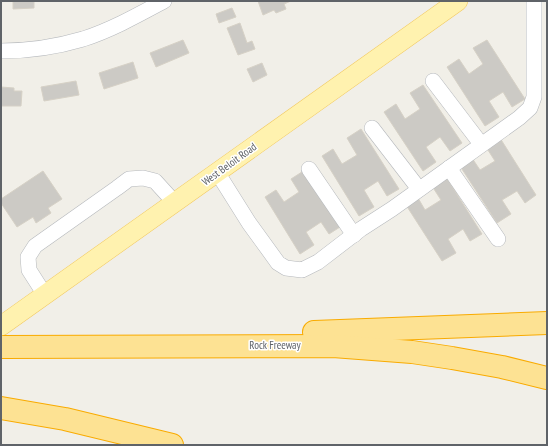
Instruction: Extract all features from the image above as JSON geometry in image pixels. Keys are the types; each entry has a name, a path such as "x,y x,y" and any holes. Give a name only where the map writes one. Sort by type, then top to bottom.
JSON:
{"highway":[{"path":"69,346 147,336 402,329 547,323"},
{"name":"Rock Freeway","path":"1,347 333,346 399,351 446,357 502,367 547,378"},
{"path":"1,408 65,419 172,445"}],"main road":[{"name":"West Beloit Road","path":"1,326 458,1"}],"street":[{"path":"1,51 51,46 84,38 136,16 164,1"},
{"path":"217,172 249,223 278,263 286,268 302,270 318,262 527,111 533,102 534,1"},
{"path":"433,81 481,144"},
{"path":"372,128 419,189"},
{"path":"449,168 498,239"},
{"path":"309,169 354,235"},
{"path":"46,295 29,270 28,257 35,246 128,179 143,178 155,180 175,203"}],"building":[{"path":"13,1 34,1 34,8 13,9"},
{"path":"258,1 291,1 284,4 286,9 276,13 274,10 263,15"},
{"path":"232,8 236,17 219,23 216,14"},
{"path":"240,23 247,43 252,41 255,49 238,55 227,28"},
{"path":"183,40 189,53 156,67 150,53"},
{"path":"487,40 525,99 512,107 503,92 489,101 499,117 485,126 447,67 459,59 469,74 483,64 473,48"},
{"path":"133,62 138,78 104,89 99,73"},
{"path":"262,63 267,75 253,82 247,69"},
{"path":"76,81 79,95 44,101 41,87"},
{"path":"423,85 462,143 450,151 440,137 426,147 436,162 423,171 384,112 396,104 405,119 420,109 410,93"},
{"path":"1,87 14,88 14,91 22,91 21,106 1,106"},
{"path":"361,129 399,189 387,196 378,181 364,190 374,207 359,216 322,156 333,149 342,164 357,155 347,138"},
{"path":"500,138 536,195 525,203 517,191 502,200 511,214 497,223 460,166 472,158 480,170 495,161 486,147"},
{"path":"305,170 340,227 329,234 321,222 306,232 314,245 300,254 265,197 276,190 284,202 299,192 291,179"},
{"path":"43,171 62,199 48,208 51,213 36,223 33,217 17,227 1,203 1,199"},
{"path":"446,177 482,234 470,241 463,229 448,239 456,253 442,261 406,205 418,198 425,210 441,200 432,186"}]}
